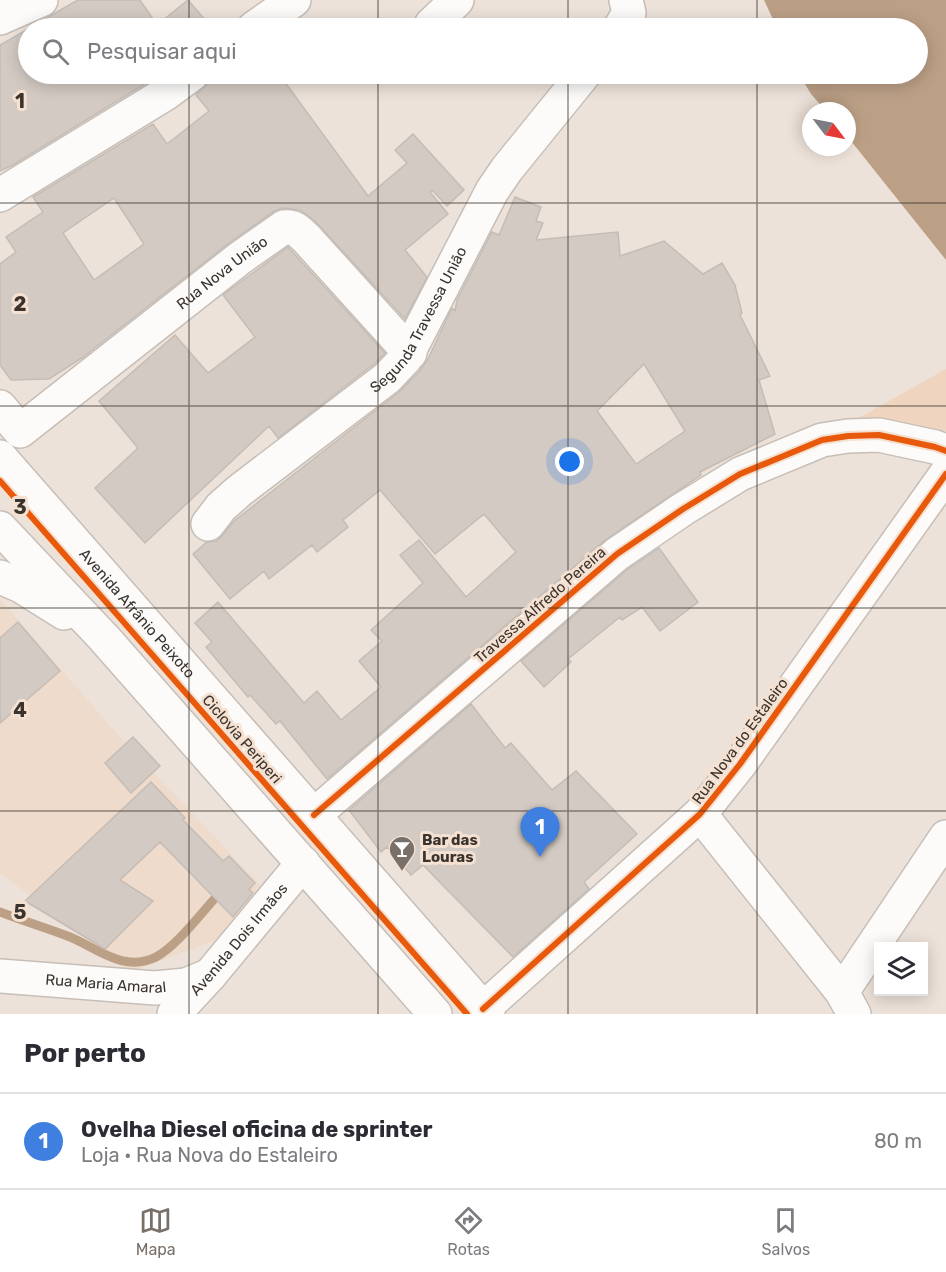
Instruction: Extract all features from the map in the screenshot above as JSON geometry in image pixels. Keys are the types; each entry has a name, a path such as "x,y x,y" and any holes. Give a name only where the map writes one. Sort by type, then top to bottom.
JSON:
{"street":[{"path":"0,18 41,0"},
{"path":"268,18 294,0"},
{"path":"438,18 457,0"},
{"path":"626,0 629,13 626,18"},
{"path":"0,195 178,84"},
{"name":"Segunda Travessa União","path":"208,524 221,507 239,491 387,378 410,353 492,191 576,84"},
{"name":"Rua Nova União","path":"10,419 240,258 290,226 306,238 410,353"},
{"name":"Travessa Alfredo Pereira","path":"314,815 617,554 740,474 822,440 848,436 879,435 946,451"},
{"name":"Avenida Afrânio Peixoto","path":"0,457 486,1011"},
{"name":"Rua Nova do Estaleiro","path":"486,1011 700,814 740,764 946,474"},
{"path":"0,528 104,638 435,1014"},
{"path":"0,577 21,586 104,638"},
{"path":"700,814 848,1003 946,837"},
{"name":"Avenida Dois Irmãos","path":"174,1014 210,975 303,863"},
{"name":"Rua Maria Amaral","path":"0,976 163,988 186,986 210,975"}],"shaded area":[{"path":"764,0 946,0 946,260 856,147 856,102 818,102 805,84 928,84 928,18 772,18"},
{"path":"946,369 946,431 853,421"},
{"path":"0,599 120,737 264,889 220,939 130,972 0,873"}],"building":[{"path":"78,0 140,0 152,18 46,18"},
{"path":"188,0 203,18 166,18"},
{"path":"18,35 18,84 145,84 0,171 0,45"},
{"path":"207,84 286,84 368,196 407,163 395,150 413,134 464,190 447,206 432,190 430,192 448,214 405,250 427,277 405,319 314,220 300,210 282,208 229,243 82,358 49,379 11,380 0,365 0,264 16,252 6,237 43,212 33,197 153,124 167,144 209,111 196,95","holes":["114,198 144,244 94,280 63,233"]},
{"path":"515,197 541,207 536,221 543,223 536,240 618,232 620,256 664,241 703,274 722,263 735,285 742,313 740,315 770,376 759,380 775,434 700,472 701,475 605,540 327,779 280,721 276,724 250,695 248,697 206,647 212,642 195,623 218,602 304,703 317,691 341,720 381,687 359,661 382,641 371,630 423,583 400,555 419,540 466,597 516,552 484,514 435,554 380,490 343,520 348,527 317,552 312,545 269,579 264,571 230,599 193,554 207,542 216,541 234,521 398,393 419,372 428,359 452,308 455,311 457,300 492,232 499,235","holes":["644,364 685,431 636,464 597,411"]},
{"path":"288,247 385,353 278,438 269,426 145,543 95,488 138,448 99,401 175,335 208,373 255,337 223,295"},
{"path":"659,548 698,602 660,631 642,607 622,620 620,617 568,659 571,662 544,687 521,661 628,569"},
{"path":"18,622 60,671 0,723 0,638"},
{"path":"471,704 505,748 511,743 552,790 576,771 637,834 584,882 589,889 513,957 423,865 411,875 387,847 381,852 349,810"},
{"path":"133,737 160,766 131,793 105,763"},
{"path":"151,782 185,818 183,820 223,861 229,856 255,883 249,889 253,893 233,917 160,842 120,880 153,901 105,949 25,901"}],"waterway":[{"path":"0,912 70,937 111,957 133,962 144,961 164,952 218,895"}],"cycle path":[{"path":"314,815 617,554 740,474 822,440 848,436 879,435 946,451"},
{"path":"483,1009 700,814 740,764 946,474"},
{"name":"Ciclovia Periperi","path":"0,481 467,1014"}],"place":[{"name":"Ovelha Diesel oficina de sprinter","path":"540,857"},
{"name":"Bar das Louras","path":"402,872"}]}
